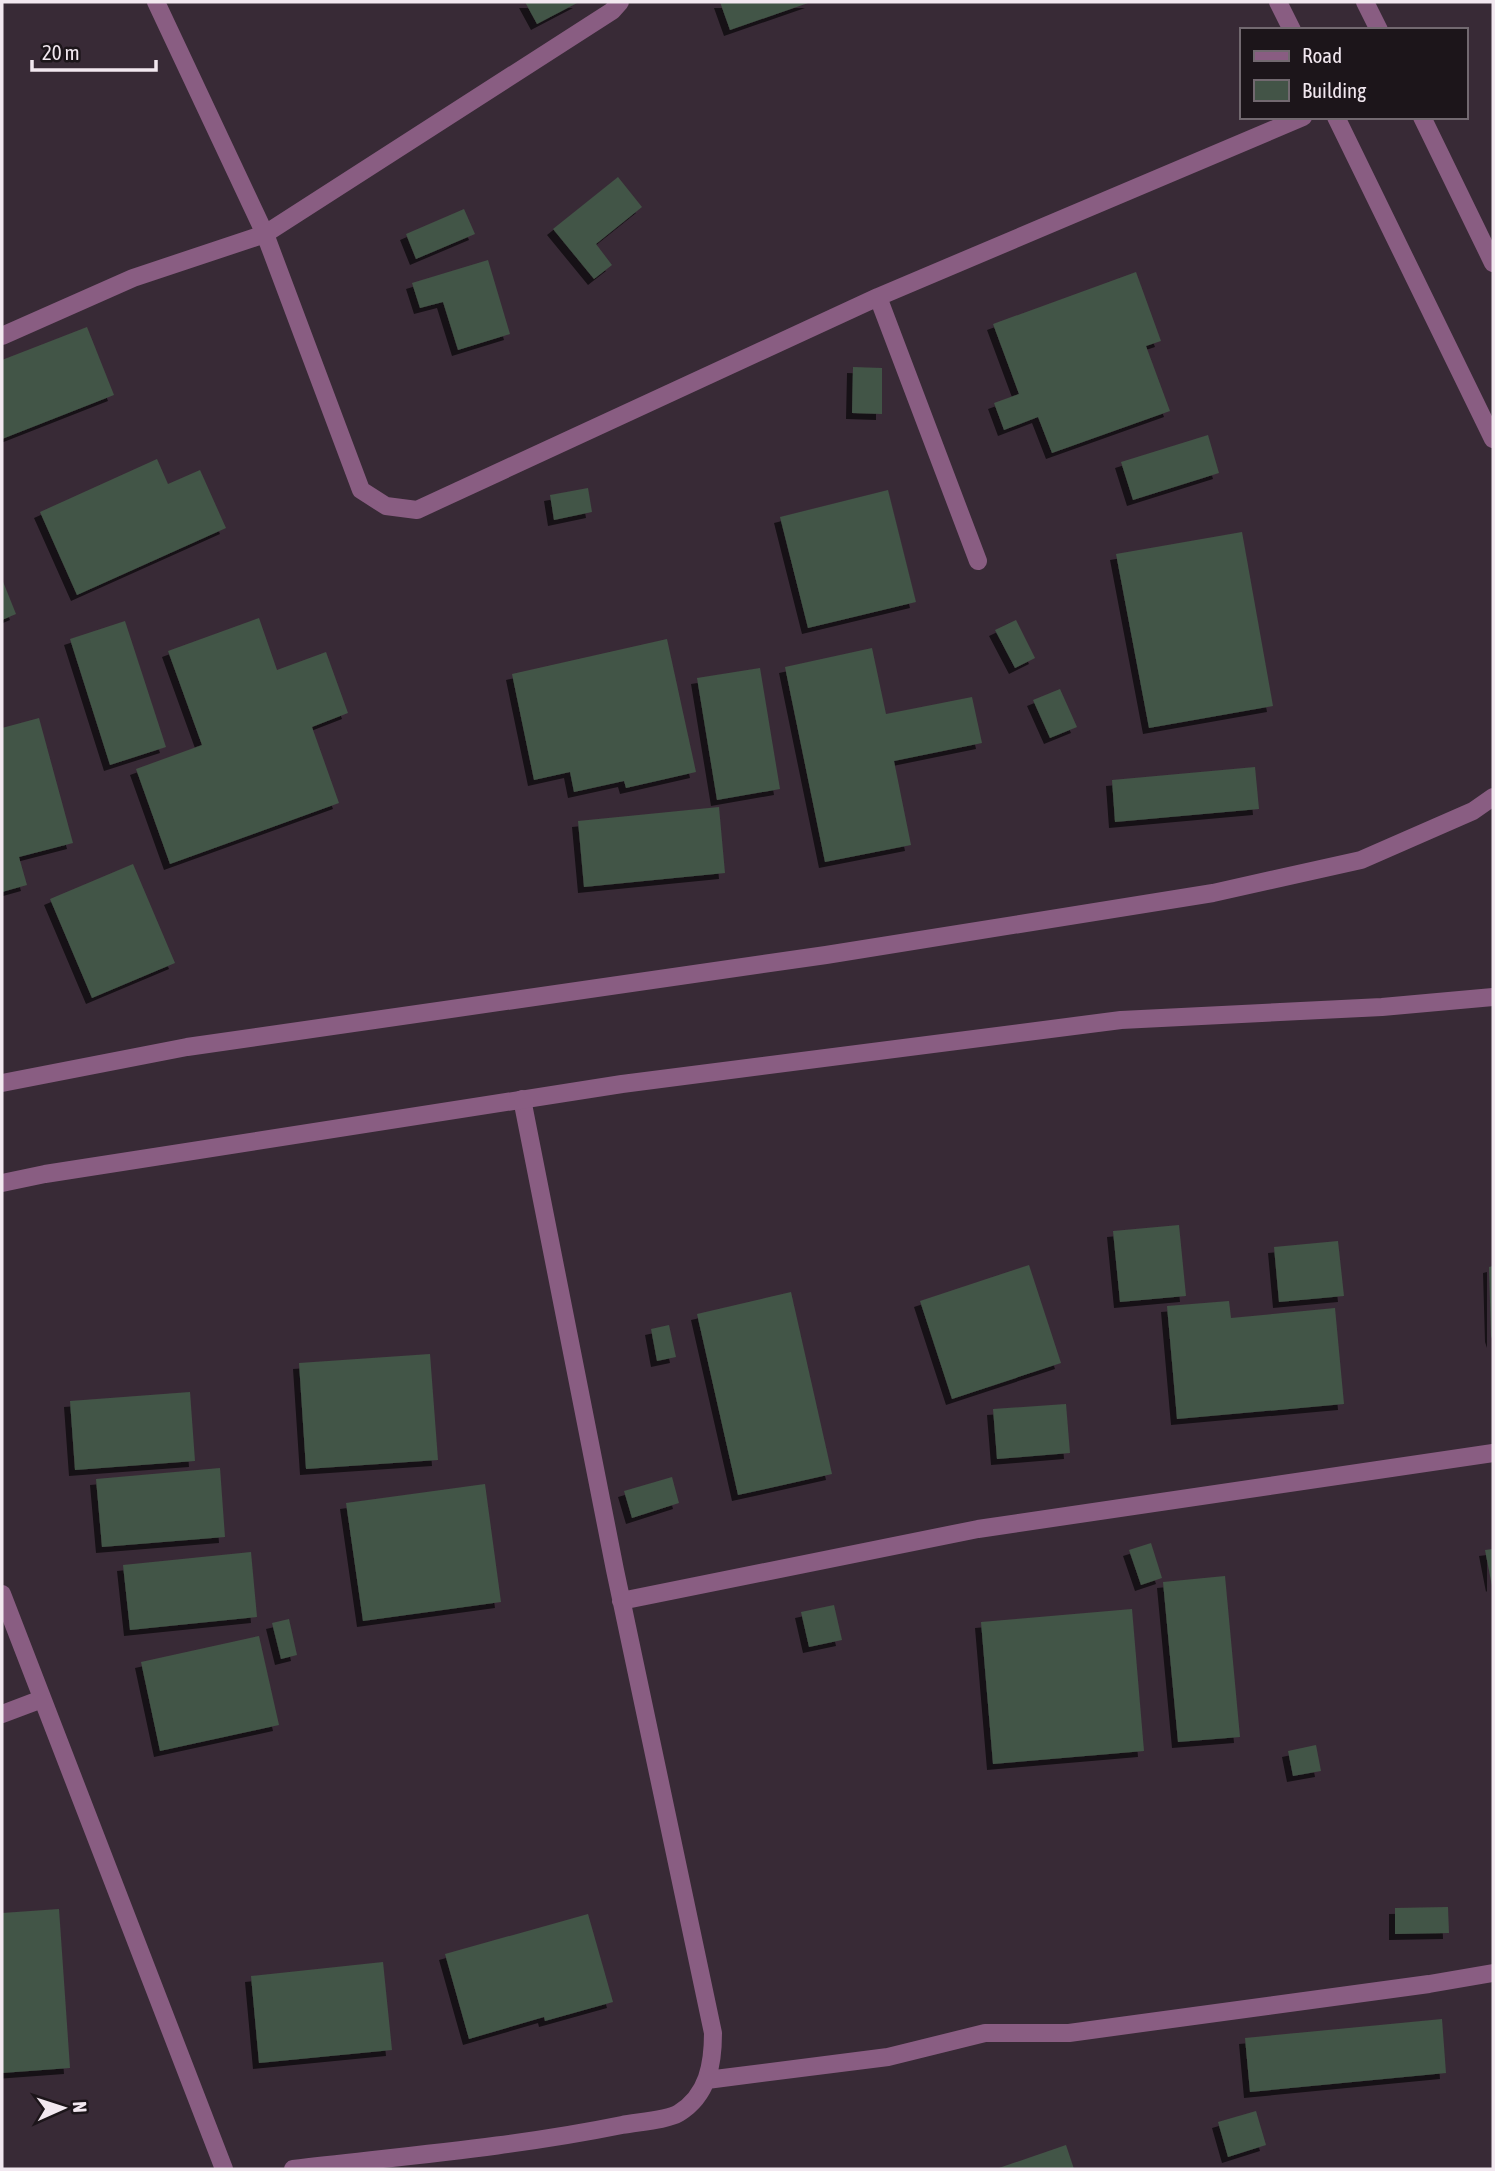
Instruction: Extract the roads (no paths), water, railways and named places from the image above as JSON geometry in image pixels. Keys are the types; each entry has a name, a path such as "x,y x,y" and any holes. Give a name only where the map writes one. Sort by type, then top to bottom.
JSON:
{"street":[{"path":"156,2 265,234 361,490 386,506 417,510 878,297 1298,119"},
{"path":"2,336 134,278 265,234 612,11 620,2"},
{"path":"1278,2 1291,28"},
{"path":"1365,2 1378,28"},
{"path":"1337,119 1493,439"},
{"path":"1423,119 1493,263"},
{"path":"878,297 978,561"},
{"path":"2,1083 187,1047 826,955 1213,893 1361,860 1474,811 1493,797"},
{"path":"2,1183 45,1174 622,1084 1121,1020 1382,1007 1493,997"},
{"path":"293,2169 558,2138 678,2114 695,2099 707,2080 713,2059 713,2033 621,1601 522,1099"},
{"path":"621,1601 978,1530 1493,1453"},
{"path":"2,1594 224,2169"},
{"path":"2,1714 42,1699"},
{"path":"707,2080 887,2057 985,2034 1069,2032 1493,1973"}]}
